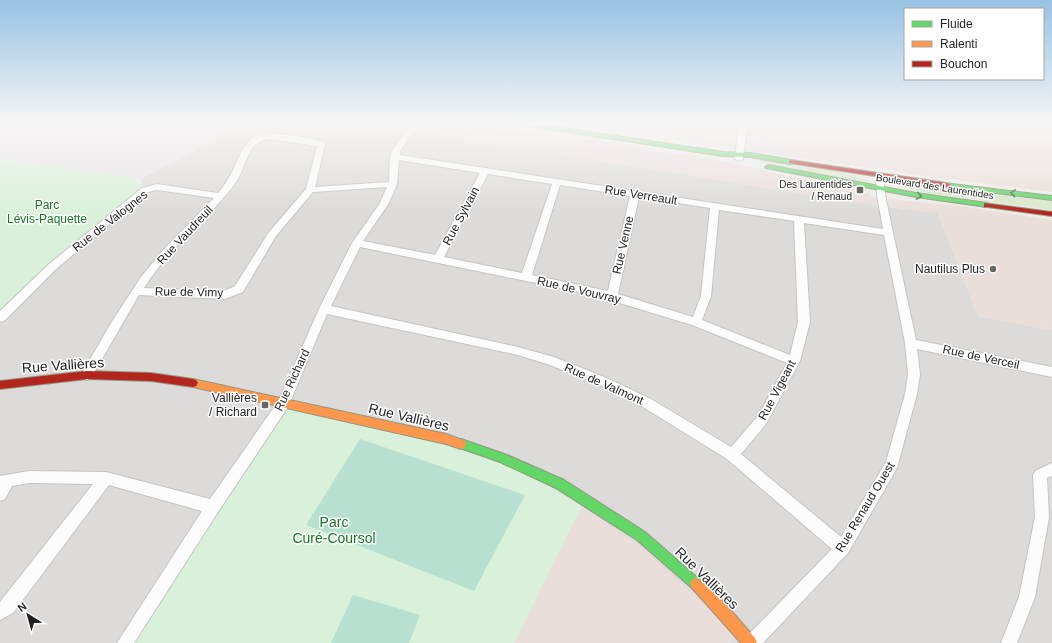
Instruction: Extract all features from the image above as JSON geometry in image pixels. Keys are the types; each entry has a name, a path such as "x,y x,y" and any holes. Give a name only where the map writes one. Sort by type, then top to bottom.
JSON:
{"main road":[{"name":"Boulevard des Laurentides","path":"716,153 1052,198"},
{"name":"Boulevard des Laurentides","path":"739,157 782,170 881,189 1052,214"},
{"name":"Rue Vallières","path":"0,385 87,375 151,377 195,383 446,439 503,458 560,484 641,536 706,593 751,643"}],"street":[{"name":"Rue Vaudreuil","path":"87,375 136,291 167,250 221,196 234,180 246,153"},
{"name":"Rue de Vimy","path":"136,291 225,295 239,289 272,234 310,190 319,153"},
{"name":"Rue Richard","path":"125,643 213,506 284,403 324,309 357,243 384,203 393,184 395,153"},
{"path":"739,157 740,153"},
{"name":"Rue Verreault","path":"394,157 889,233"},
{"name":"Rue Sylvain","path":"438,260 485,171"},
{"name":"Rue Renaud Ouest","path":"751,643 843,548 892,464 911,394 914,374 911,343 889,233 880,176"},
{"path":"526,277 558,182"},
{"path":"310,190 393,184"},
{"name":"Rue de Valognes","path":"0,318 18,297 75,247 146,190 158,187 221,196"},
{"name":"Rue Venne","path":"612,296 635,195"},
{"path":"696,322 706,296 715,206"},
{"name":"Rue Vigeant","path":"732,455 762,420 794,361 804,322 799,219"},
{"name":"Rue de Vouvray","path":"357,243 591,290 696,322 794,361"},
{"name":"Rue de Valmont","path":"324,309 518,350 550,360 598,379 647,403 732,455 843,548"},
{"name":"Rue de Verceil","path":"911,343 1052,372"},
{"path":"1009,643 1027,597 1042,517 1040,475 1052,469"},
{"path":"0,494 4,481 29,477 106,478 213,506"},
{"path":"0,612 8,607 106,478"}],"shaded area":[{"path":"0,153 190,153 141,179 93,174 0,158"},
{"path":"190,153 549,153 873,205 938,213 978,316 1052,330 1052,643 0,643 0,312 145,190 141,179"},
{"path":"549,153 689,154 870,194 872,197 959,206 1052,220 1052,330 978,316 938,213 873,205"},
{"path":"764,153 1052,153 1052,192 894,172 894,170 877,167 876,169"},
{"path":"582,506 638,544 737,634 730,643 514,643"}],"green space":[{"name":"Parc Lévis-Paquette","path":"0,158 141,179 145,190 0,312"},
{"path":"753,158 835,171 870,180 866,182 777,166 753,160"},
{"path":"895,182 1052,201 1052,210 921,192 892,184"},
{"name":"Parc Curé-Coursol","path":"284,403 503,458 582,506 514,643 125,643"},
{"path":"360,439 525,495 474,591 306,525"},
{"path":"353,595 420,615 409,643 331,643"}],"traffic: fast":[{"path":"716,153 751,155 791,162"},
{"path":"768,167 916,195 987,205"},
{"path":"947,185 1052,198"},
{"path":"461,444 503,458 560,484 641,536 696,584"}],"traffic: slow":[{"path":"193,383 446,439 461,444"},
{"path":"696,584 706,593 750,643"}],"traffic: jam":[{"path":"791,162 947,185"},
{"path":"987,205 1052,214"},
{"path":"0,385 87,375 151,377 193,383"}],"place":[{"name":"Des Laurentides / Renaud","path":"860,190"},
{"name":"Nautilus Plus","path":"993,269"},
{"name":"Vallières / Richard","path":"265,405"}]}
